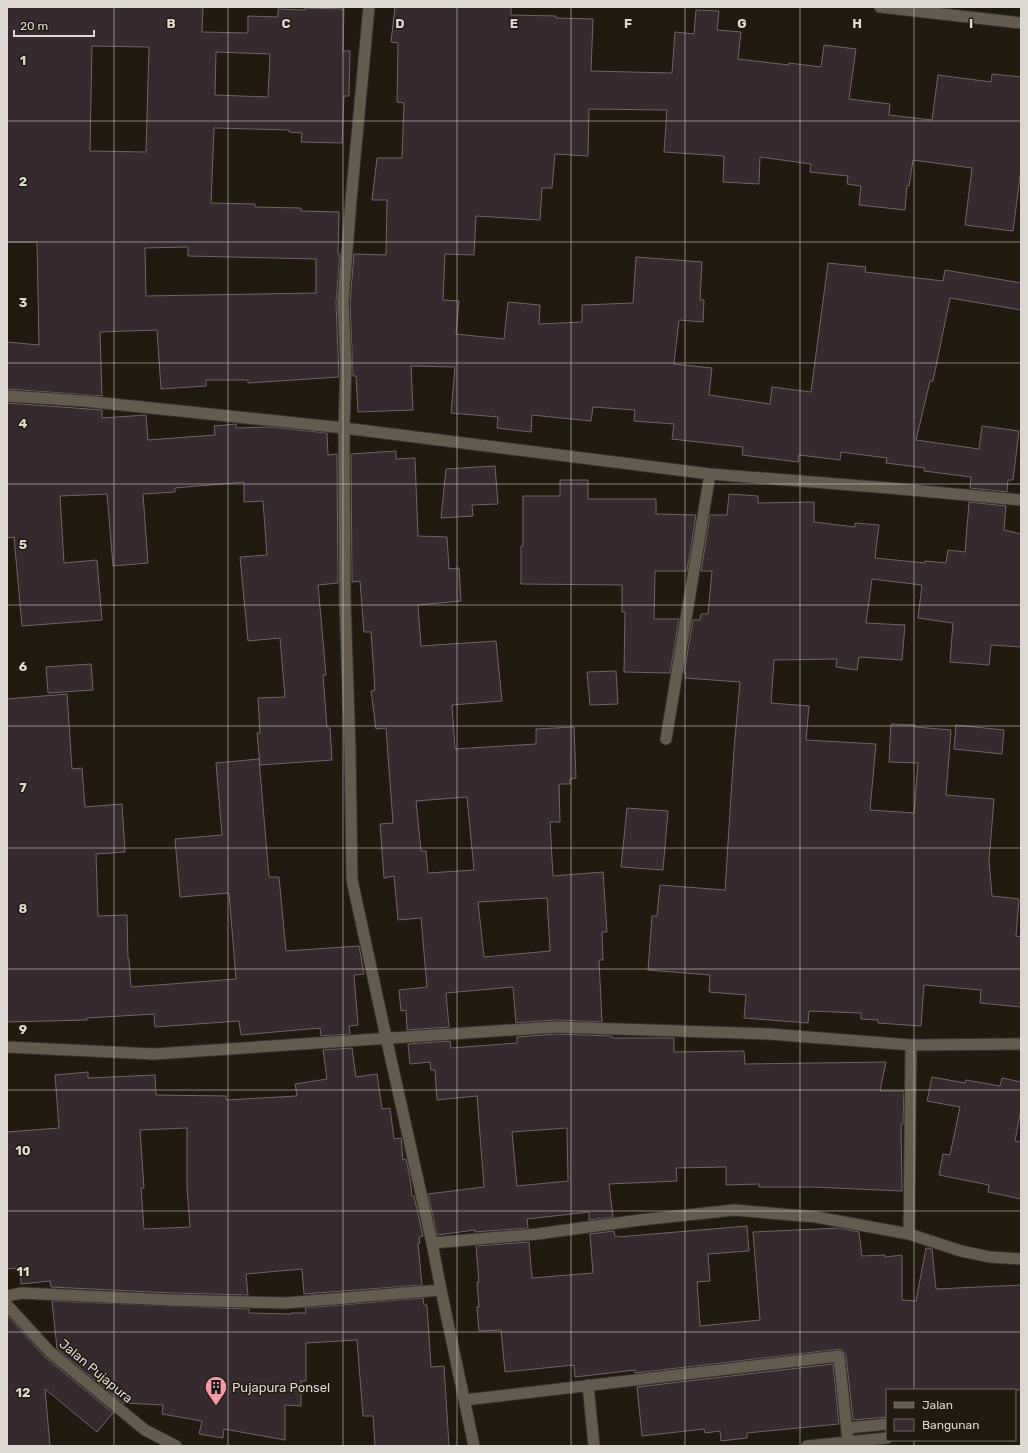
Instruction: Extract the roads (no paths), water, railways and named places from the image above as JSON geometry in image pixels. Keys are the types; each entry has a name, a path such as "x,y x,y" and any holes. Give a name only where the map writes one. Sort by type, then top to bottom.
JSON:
{"street":[{"path":"369,7 343,302 346,364 344,428 345,602 350,749 352,880 432,1243 440,1290 474,1446"},
{"path":"880,7 1021,23"},
{"path":"7,396 84,401 344,428 710,474 1021,500"},
{"path":"666,739 710,474"},
{"path":"7,1047 154,1054 386,1037 556,1027 769,1034 911,1045 1021,1044"},
{"path":"909,1234 911,1045"},
{"path":"432,1243 537,1234 640,1220 734,1210 816,1217 909,1234 962,1251 990,1257 1021,1259"},
{"path":"7,1296 21,1293 171,1300 285,1303 440,1290"},
{"name":"Jalan Pujapura","path":"7,1305 50,1352 145,1430 176,1446"},
{"path":"465,1400 839,1356 848,1442"},
{"path":"588,1385 594,1446"},
{"path":"847,1428 886,1424"},
{"path":"807,1446 886,1438"}],"place":[{"name":"Pujapura Ponsel","path":"216,1406"}]}
